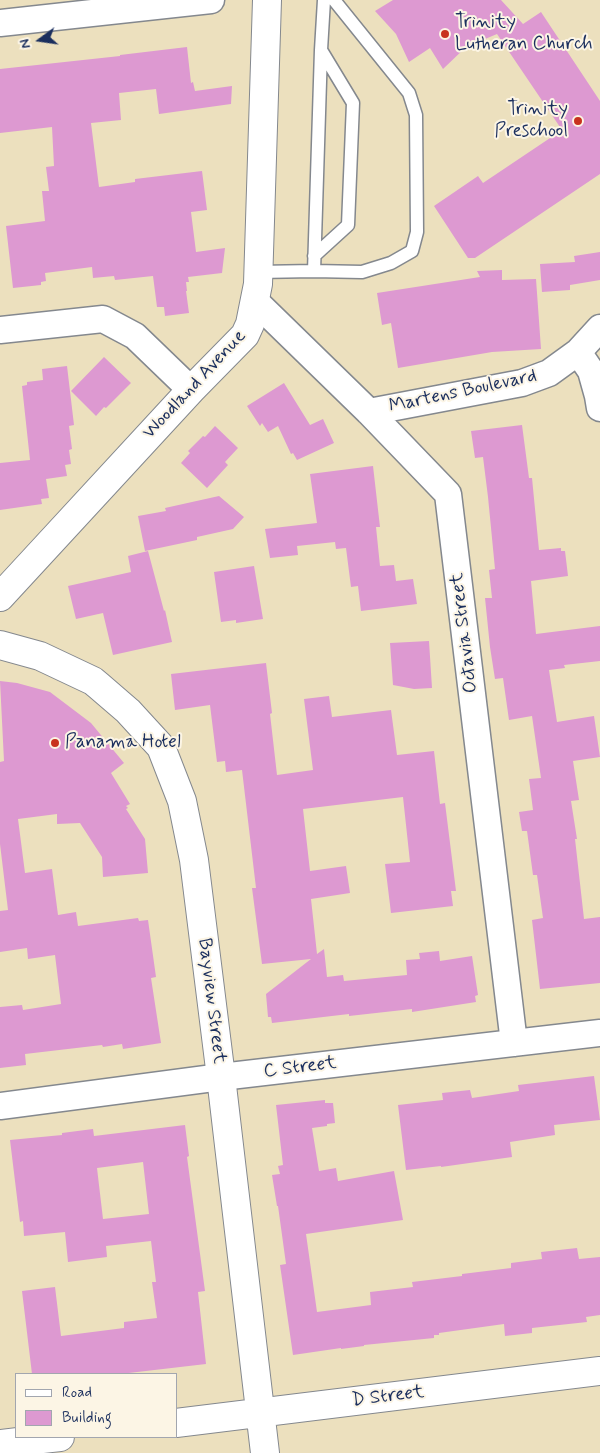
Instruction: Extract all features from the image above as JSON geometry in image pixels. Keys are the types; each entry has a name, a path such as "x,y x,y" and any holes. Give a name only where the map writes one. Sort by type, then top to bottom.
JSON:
{"street":[{"path":"0,23 211,0"},
{"name":"Woodland Avenue","path":"0,597 190,390 245,335 250,324 258,284 266,0"},
{"name":"Octavia Street","path":"255,301 369,412 448,494 514,1043"},
{"path":"0,330 103,319 135,336 190,390"},
{"name":"Martens Boulevard","path":"369,412 522,383 549,372 578,352 600,328"},
{"path":"578,352 591,371 600,408"},
{"name":"Bayview Street","path":"0,645 40,656 93,681 128,711 162,746 182,801 194,860 265,1453"},
{"name":"C Street","path":"0,1106 221,1077 600,1033"},
{"name":"D Street","path":"178,1423 600,1371"},
{"path":"0,1439 0,1444 51,1438"}],"lane":[{"path":"314,271 324,0"},
{"path":"258,272 362,272 391,263 412,250 417,232 416,115 409,93 334,0"},
{"path":"314,256 348,225 353,103 321,50"}],"building":[{"name":"Trinity Preschool","path":"393,0 501,0 523,24 541,12 600,101 600,174 475,258 468,258 434,206 478,176 483,183 562,130 497,34 466,47 443,69 430,48 409,62 396,34 375,11"},
{"path":"187,47 191,83 193,82 195,91 232,86 231,104 159,114 156,89 119,93 121,120 91,123 99,187 135,182 135,179 202,171 207,210 191,212 196,252 225,248 222,273 188,277 189,282 186,282 186,291 189,313 165,316 164,307 157,307 153,276 115,280 114,276 93,278 92,267 45,273 46,281 41,282 41,285 13,288 6,226 45,221 42,191 49,191 46,167 54,166 52,127 0,133 0,69"},
{"path":"600,252 600,280 570,285 570,290 542,292 540,264 575,262 574,256"},
{"path":"502,270 502,280 536,279 541,349 492,352 398,368 391,323 382,325 377,293 480,277 477,271"},
{"path":"104,357 131,383 96,416 71,391"},
{"path":"67,366 74,425 69,426 72,449 69,450 71,464 65,465 67,476 46,479 49,498 41,499 42,504 0,510 0,463 30,460 22,386 27,385 27,382 43,380 42,369"},
{"path":"284,383 310,425 323,419 334,443 297,460 293,453 291,454 278,426 268,432 262,423 260,426 247,406"},
{"path":"522,425 529,478 532,478 539,550 561,548 561,551 565,551 568,576 531,581 536,634 600,626 600,661 564,665 565,668 549,670 557,722 594,716 600,757 573,761 579,800 571,801 577,839 575,839 584,919 600,917 600,983 540,989 532,920 543,918 537,875 533,875 527,831 522,831 519,812 533,810 529,779 541,778 532,716 509,720 503,678 495,679 485,598 492,598 489,570 495,569 483,457 475,458 471,431"},
{"path":"215,426 238,448 225,462 228,465 207,488 181,463 190,453 188,451"},
{"path":"373,466 380,527 376,527 380,566 394,565 396,581 413,579 417,604 361,611 358,586 351,587 346,548 336,549 335,542 297,546 298,555 270,558 265,529 317,523 310,474"},
{"path":"219,496 244,517 233,529 197,537 197,540 145,551 138,516 166,511 165,508"},
{"path":"148,551 172,642 113,655 103,613 76,619 68,586 131,572 128,556"},
{"path":"254,566 263,619 236,623 236,620 221,622 214,572"},
{"path":"429,641 432,688 414,689 393,685 390,643"},
{"path":"266,663 277,775 313,770 304,699 329,696 332,717 391,710 397,755 434,751 440,804 445,803 456,891 451,891 453,906 391,913 385,864 410,862 403,797 303,809 310,871 346,866 350,893 311,899 317,954 324,949 327,977 343,975 344,981 407,975 406,960 420,959 419,953 439,951 440,961 472,956 478,995 475,996 476,1002 412,1012 412,1009 272,1023 271,1017 268,1017 266,994 311,959 262,964 252,888 256,888 242,770 226,772 225,761 217,762 210,705 175,710 171,674"},
{"path":"0,681 17,683 50,692 91,723 124,763 111,773 130,804 126,806 128,808 126,809 145,839 148,873 103,877 102,857 80,823 57,824 57,814 18,819 25,873 52,869 58,915 76,912 78,926 138,918 139,921 148,920 156,977 151,978 161,1043 123,1049 122,1044 103,1047 102,1045 25,1054 26,1065 0,1068 0,1007 22,1005 23,1010 61,1004 55,955 28,959 27,948 0,952 0,911 8,910 0,844 0,762 4,761"},
{"path":"594,1076 600,1120 554,1125 555,1135 510,1142 512,1157 406,1170 398,1105 443,1100 442,1093 470,1090 472,1098 519,1091 518,1085"},
{"path":"325,1100 325,1103 333,1103 335,1123 312,1128 319,1171 336,1168 338,1181 394,1171 403,1220 306,1234 317,1312 371,1305 370,1292 413,1287 412,1282 511,1268 511,1263 542,1259 541,1252 577,1248 579,1259 600,1257 600,1315 586,1317 587,1322 532,1328 532,1333 505,1336 504,1324 439,1333 439,1335 434,1335 434,1338 293,1355 280,1265 286,1264 272,1175 280,1174 278,1166 283,1165 276,1105"},
{"path":"185,1125 189,1156 187,1157 205,1291 198,1292 206,1364 129,1373 32,1373 22,1291 55,1287 61,1336 124,1328 124,1322 157,1318 152,1282 156,1282 151,1241 106,1246 107,1257 68,1262 65,1232 24,1236 23,1221 20,1222 10,1140 62,1135 62,1133 93,1129 94,1136","holes":["143,1162 149,1214 103,1219 97,1168"]}],"place":[{"name":"Trinity Lutheran Church","path":"445,34"},
{"name":"Trinity Preschool","path":"578,121"},
{"name":"Panama Hotel","path":"55,743"}]}
